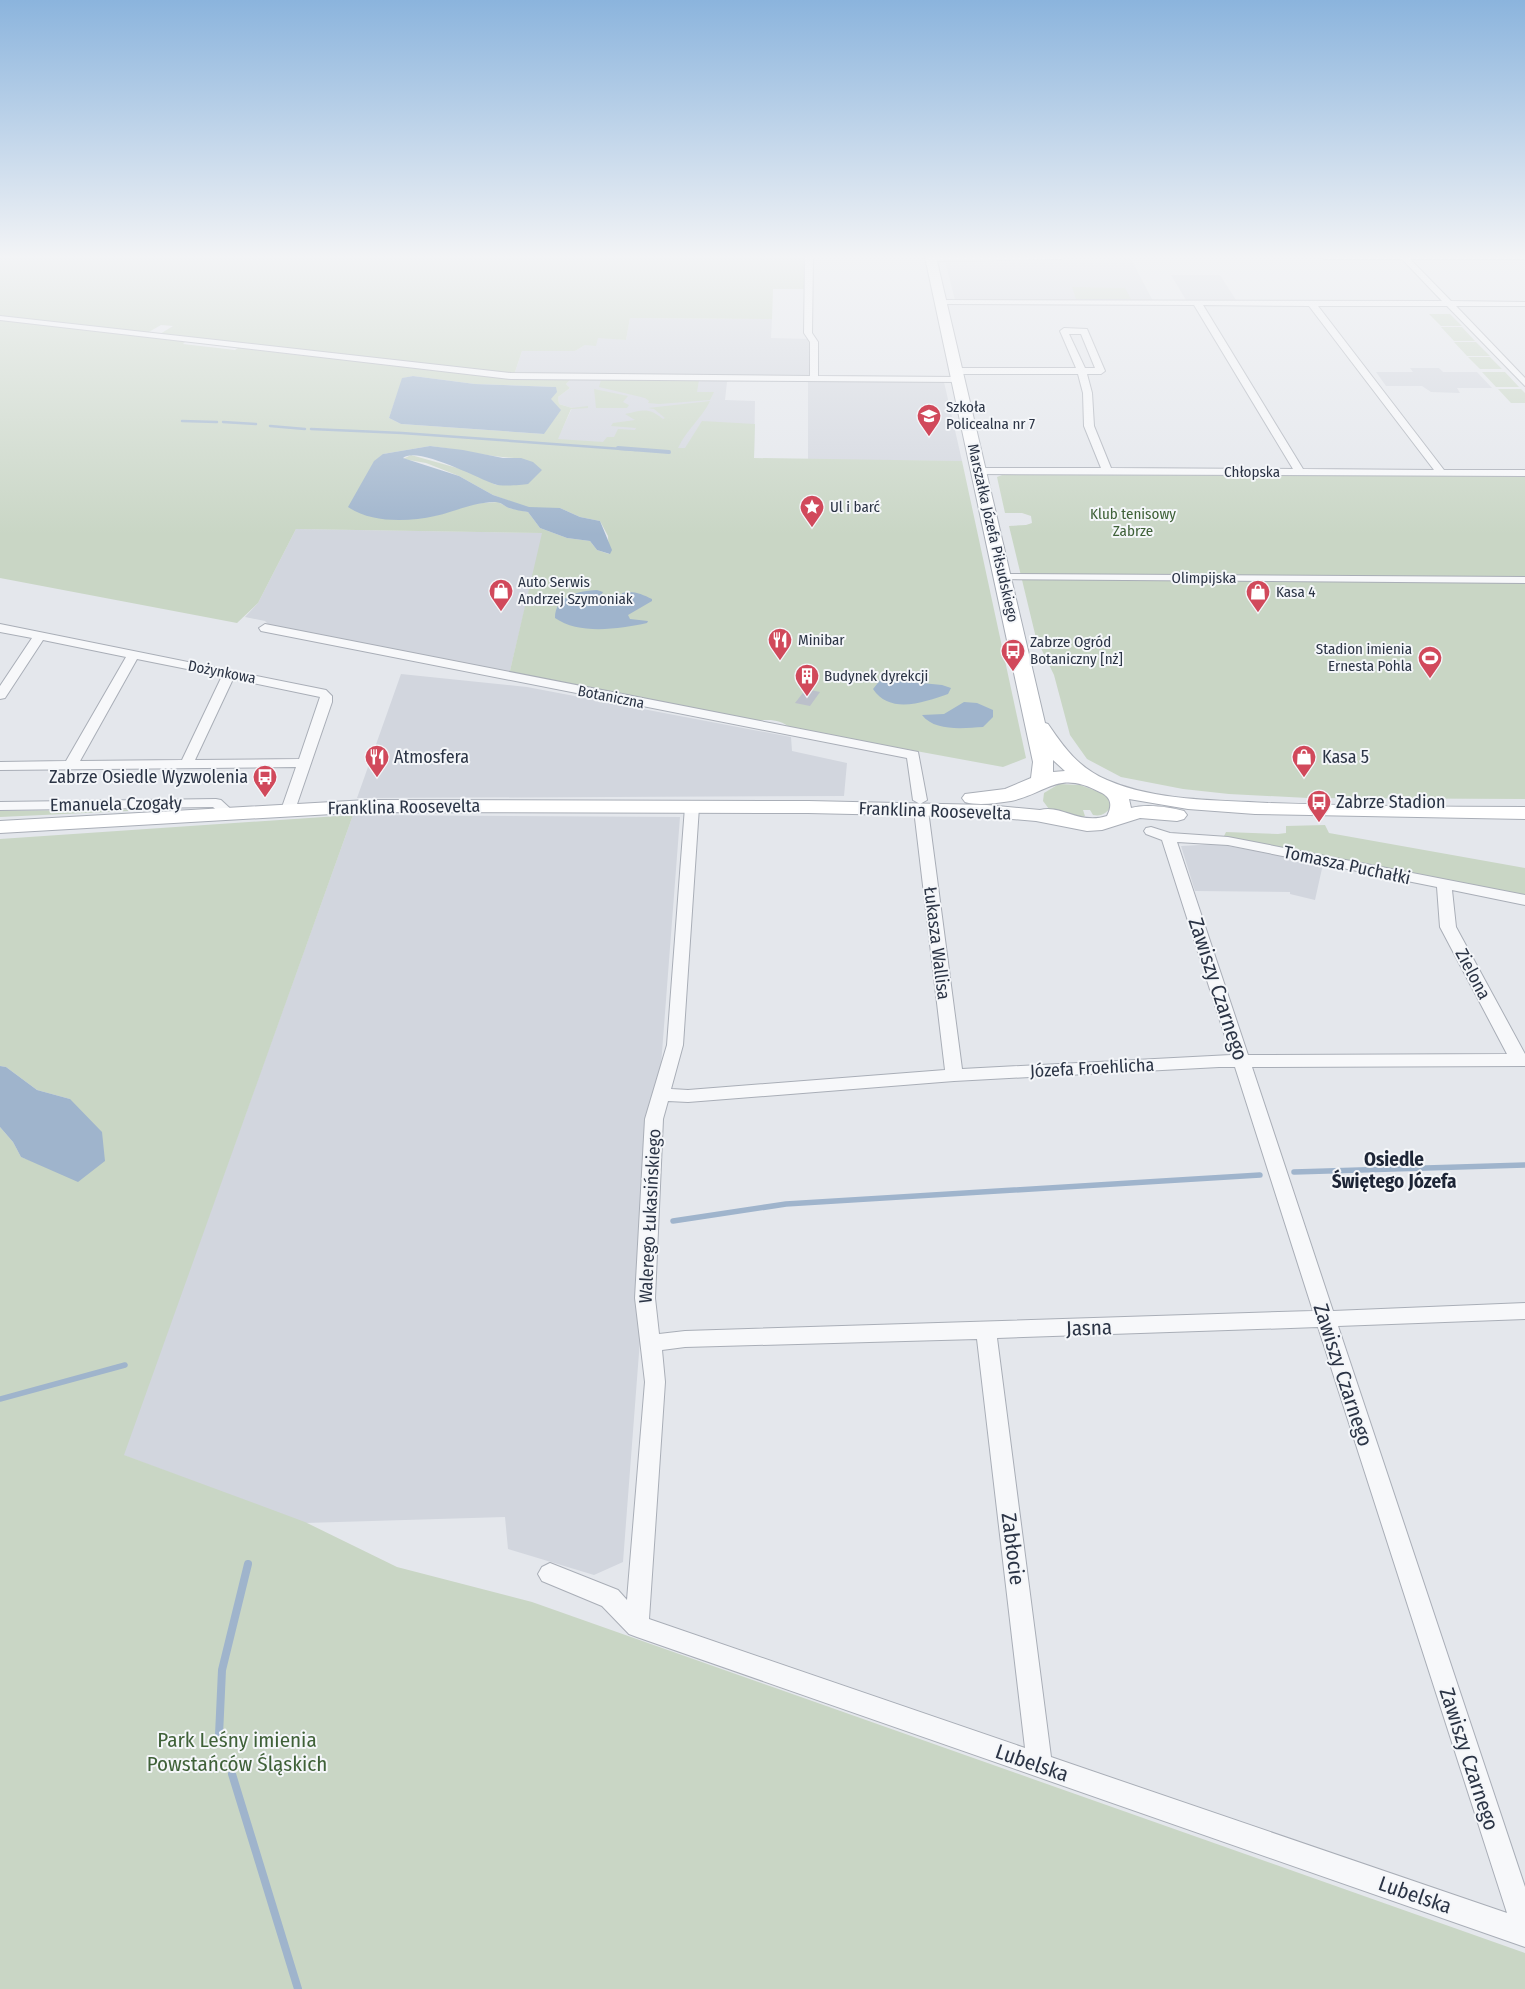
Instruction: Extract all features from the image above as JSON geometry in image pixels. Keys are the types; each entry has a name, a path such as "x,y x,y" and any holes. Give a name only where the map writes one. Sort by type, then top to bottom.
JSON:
{"street":[{"path":"279,350 508,376 814,379 1101,371 1092,350"},
{"path":"814,350 814,379"},
{"name":"Marszałka Józefa Piłsudskiego","path":"952,350 1035,722 1035,734 1046,771 1035,784"},
{"path":"1072,350 1087,390 1090,426 1107,471"},
{"path":"1226,350 1300,472"},
{"path":"1347,350 1441,472"},
{"path":"1493,350 1525,383"},
{"name":"Chłopska","path":"979,471 1525,472"},
{"name":"Olimpijska","path":"1003,577 1525,580"},
{"name":"Dożynkowa","path":"0,628 315,690 326,696 326,702 288,810"},
{"name":"Botaniczna","path":"265,628 913,755 920,805"},
{"path":"0,696 40,636"},
{"path":"71,765 133,655"},
{"path":"0,674 13,674"},
{"path":"187,763 229,674"},
{"name":"Marszałka Józefa Piłsudskiego","path":"1035,722 1046,733 1060,758 1097,782"},
{"path":"0,766 304,762"},
{"path":"1343,812 1241,817 1139,812 1102,824 1087,825 1061,820 1038,808 1032,797 1035,784 1064,776 1097,782 1129,793 1217,806 1343,812 1525,813"},
{"path":"1097,782 1114,792 1121,802 1121,809 1115,820"},
{"name":"Franklina Roosevelta","path":"0,827 228,813 386,806 808,807 920,805 1004,796 1035,784"},
{"name":"Emanuela Czogały","path":"0,806 216,803 228,813"},
{"name":"Franklina Roosevelta","path":"920,805 1016,813 1061,820"},
{"name":"Łukasza Wallisa","path":"920,805 954,1075"},
{"name":"Walerego Łukasińskiego","path":"637,1626 654,1382 652,1343 646,1319 645,1298 654,1118 660,1094 674,1055 692,807"},
{"name":"Tomasza Puchałki","path":"1159,834 1228,841 1525,900"},
{"name":"Zawiszy Czarnego","path":"1159,834 1241,1060 1324,1319 1525,1928"},
{"name":"Zielona","path":"1444,884 1448,927 1522,1060"},
{"name":"Józefa Froehlicha","path":"660,1094 688,1096 954,1075 1241,1060 1522,1060"},
{"name":"Jasna","path":"652,1343 685,1339 986,1331 1525,1311"},
{"name":"Zabłocie","path":"986,1331 1040,1766"},
{"name":"Lubelska","path":"550,1574 610,1598 637,1626 1525,1932"}],"shaded area":[{"path":"811,350 813,378 514,375 522,351"},
{"path":"1410,368 1439,368 1443,372 1477,372 1492,388 1457,388 1460,393 1431,392 1422,386 1386,386 1376,372 1413,372"},
{"path":"571,379 733,380 727,382 725,400 755,401 754,458 557,440 572,408 559,404 558,397 570,388 566,384"},
{"path":"808,381 944,382 962,461 808,460"},
{"path":"296,529 543,533 509,675 271,627 265,621 245,617 258,603"},
{"path":"401,674 527,687 791,737 792,751 847,763 844,796 357,798"},
{"path":"353,815 680,817 623,1562 594,1575 508,1549 505,1517 305,1523 123,1455"},
{"path":"1218,844 1323,864 1315,900 1290,894 1290,892 1195,891 1181,846"}],"green space":[{"path":"0,350 254,350 492,377 571,379 566,384 570,388 558,397 559,404 572,408 588,406 588,408 571,409 558,439 603,442 607,437 614,437 618,429 635,430 636,428 611,426 613,423 635,420 625,414 646,410 663,419 665,418 654,409 648,408 710,401 685,435 678,448 685,448 702,421 755,424 754,458 962,461 1026,758 1003,767 791,728 774,720 755,721 509,675 542,533 296,529 258,603 237,623 0,578","holes":["413,376 475,384 556,387 550,399 544,434 401,424 389,418 403,378","430,446 498,457 521,458 512,485 496,485 468,471 411,455 403,459 426,463 459,476 493,495 529,508 560,508 580,517 600,521 608,536 609,554 597,550 590,541 567,538 540,528 528,512 509,508 498,502 469,504 434,516 383,454"]},
{"path":"297,350 577,350 522,351 514,375"},
{"path":"1461,350 1484,350 1490,356 1467,356"},
{"path":"1468,357 1490,357 1502,369 1480,369"},
{"path":"1482,372 1505,372 1519,387 1496,387"},
{"path":"601,380 699,380 697,392 714,392 710,400 659,404 648,403 649,401 645,398 599,387"},
{"path":"594,389 628,396 623,402 629,405 627,408 596,408"},
{"path":"1498,389 1521,389 1525,393 1525,403 1511,403"},
{"name":"Klub tenisowy Zabrze","path":"1002,475 1525,476 1525,799 1308,798 1229,794 1183,789 1121,777 1087,759 1070,735 1054,675 1036,638 1009,526 1032,523 1031,516 1022,513 1005,513 997,477"},
{"path":"1059,784 1080,785 1110,796 1112,805 1102,815 1093,815 1090,810 1083,810 1085,816 1083,817 1049,809 1043,801 1044,793"},
{"path":"171,809 0,817 0,811"},
{"name":"Park Leśny imienia Powstańców Śląskich","path":"353,815 124,1455 305,1522 397,1567 532,1602 1525,1953 1525,1989 0,1989 0,1127 13,1142 21,1157 45,1166 70,1099 37,1090 6,1067 0,1066 0,839"},
{"path":"1325,825 1329,833 1525,868 1525,896 1223,838 1226,832 1278,834 1286,833 1286,826"}],"water":[{"path":"413,376 475,384 556,387 557,392 551,399 561,410 544,434 401,424 389,418 402,378"},
{"path":"430,446 503,458 521,458 533,462 542,470 528,484 506,486 494,484 433,459 410,455 403,458 459,476 493,495 529,507 560,508 580,517 600,521 612,550 610,554 597,550 590,541 567,538 540,528 528,512 509,508 497,502 478,504 424,518 402,520 368,516 348,507 374,461 383,454"},
{"path":"597,590 603,592 601,595 609,600 621,598 622,593 630,592 652,599 652,601 628,615 630,619 648,621 647,623 612,629 587,629 576,627 555,618 556,610 564,599 576,593"},
{"path":"881,679 942,685 951,688 948,694 929,700 919,703 898,704 880,697 873,689"},
{"path":"964,702 977,703 993,710 993,717 983,727 950,728 934,724 922,715 944,714"},
{"path":"0,1066 6,1067 37,1090 70,1099 102,1132 105,1161 78,1182 21,1157 13,1142 0,1127"}],"building":[{"name":"Budynek dyrekcji","path":"806,689 820,692 810,706 795,703"}],"waterway":[{"path":"182,421 217,422"},
{"path":"223,422 256,424"},
{"path":"270,426 305,429"},
{"path":"311,429 402,433 636,450"},
{"path":"618,448 669,452"},
{"path":"1294,1172 1525,1165"},
{"path":"673,1221 786,1204 1260,1175"},
{"path":"0,1399 125,1365"},
{"path":"219,1735 222,1670 248,1564"},
{"path":"232,1774 298,1989"}],"place":[{"name":"Szkoła Policealna nr 7","path":"929,437"},
{"name":"Ul i barć","path":"812,528"},
{"name":"Auto Serwis Andrzej Szymoniak","path":"501,612"},
{"name":"Kasa 4","path":"1258,613"},
{"name":"Minibar","path":"780,661"},
{"name":"Zabrze Ogród Botaniczny [nż]","path":"1013,672"},
{"name":"Stadion imienia Ernesta Pohla","path":"1430,679"},
{"name":"Budynek dyrekcji","path":"807,697"},
{"name":"Atmosfera","path":"377,778"},
{"name":"Kasa 5","path":"1304,778"},
{"name":"Zabrze Osiedle Wyzwolenia","path":"265,798"},
{"name":"Zabrze Stadion","path":"1319,823"}],"district":[{"name":"Osiedle Świętego Józefa","path":"1394,1170"}]}
